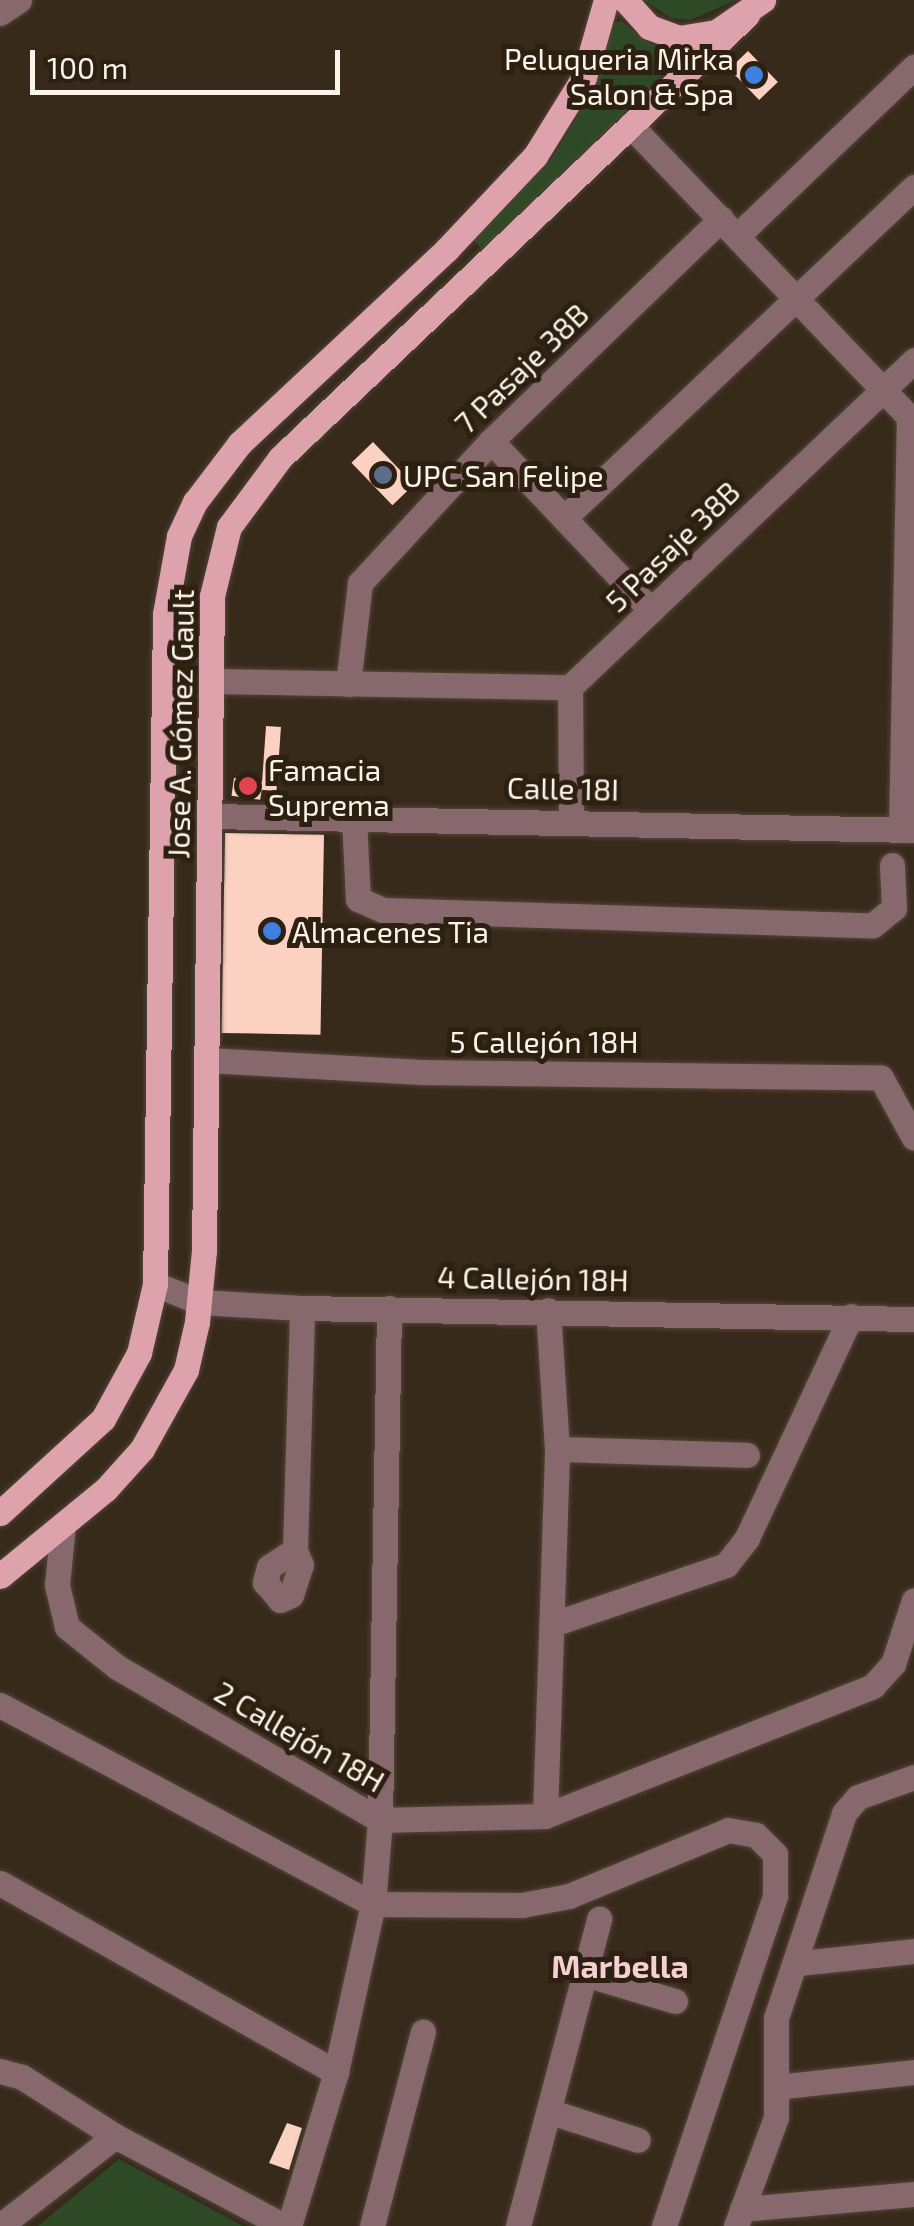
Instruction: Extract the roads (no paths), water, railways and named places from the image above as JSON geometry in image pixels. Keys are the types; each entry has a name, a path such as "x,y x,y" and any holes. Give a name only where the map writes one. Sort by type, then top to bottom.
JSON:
{"main road":[{"name":"Jose A. Gómez Gault","path":"0,1513 102,1419 138,1353 154,1284 164,614 180,536 195,502 240,443 447,249 536,156 584,76 606,0"},
{"path":"625,0 649,26 680,38 716,32 755,8"},
{"name":"Jose A. Gómez Gault","path":"0,1576 64,1525 142,1449 186,1370 199,1302 216,561 248,495 755,8"}],"street":[{"path":"0,13 19,0"},
{"name":"7 Pasaje 38B","path":"348,684 360,583 491,440 914,68"},
{"path":"630,125 912,422 908,830"},
{"path":"564,518 914,187"},
{"name":"5 Pasaje 38B","path":"570,688 914,360"},
{"path":"491,440 652,610"},
{"path":"213,682 570,688 571,820"},
{"name":"Calle 18I","path":"211,816 571,820 908,830"},
{"path":"354,818 358,899 383,910 874,925 894,908 892,865"},
{"name":"5 Callejón 18H","path":"207,1060 422,1072 881,1078 914,1138"},
{"name":"4 Callejón 18H","path":"154,1284 199,1302 302,1308 914,1319"},
{"path":"295,1550 302,1308"},
{"path":"0,2072 22,2077 114,2136 287,2226 336,2072 372,1904 380,1820 389,1308"},
{"path":"545,1816 557,1449 548,1310"},
{"path":"553,1624 726,1565 747,1538 851,1316"},
{"path":"557,1449 747,1455"},
{"name":"2 Callejón 18H","path":"64,1525 57,1585 66,1627 116,1667 380,1820 545,1816 872,1686 892,1664 914,1600"},
{"path":"0,1705 372,1904 522,1905 569,1896 728,1830 756,1835 775,1854 775,1896 664,2226"},
{"path":"914,1777 858,1797 844,1813 799,1963 776,2018 776,2117 739,2217 914,2194"},
{"path":"0,1883 336,2072"},
{"path":"518,2226 599,1918"},
{"path":"799,1963 914,1950"},
{"path":"585,1974 675,2002"},
{"path":"372,2226 423,2032"},
{"path":"776,2087 914,2072"},
{"path":"550,2112 638,2140"},
{"path":"0,2226 114,2136"}],"place":[{"name":"Peluqueria Mirka Salon & Spa","path":"754,75"},
{"name":"UPC San Felipe","path":"383,475"},
{"name":"Famacia Suprema","path":"248,786"},
{"name":"Almacenes Tia","path":"272,931"}],"district":[{"name":"Marbella","path":"620,1965"}]}
